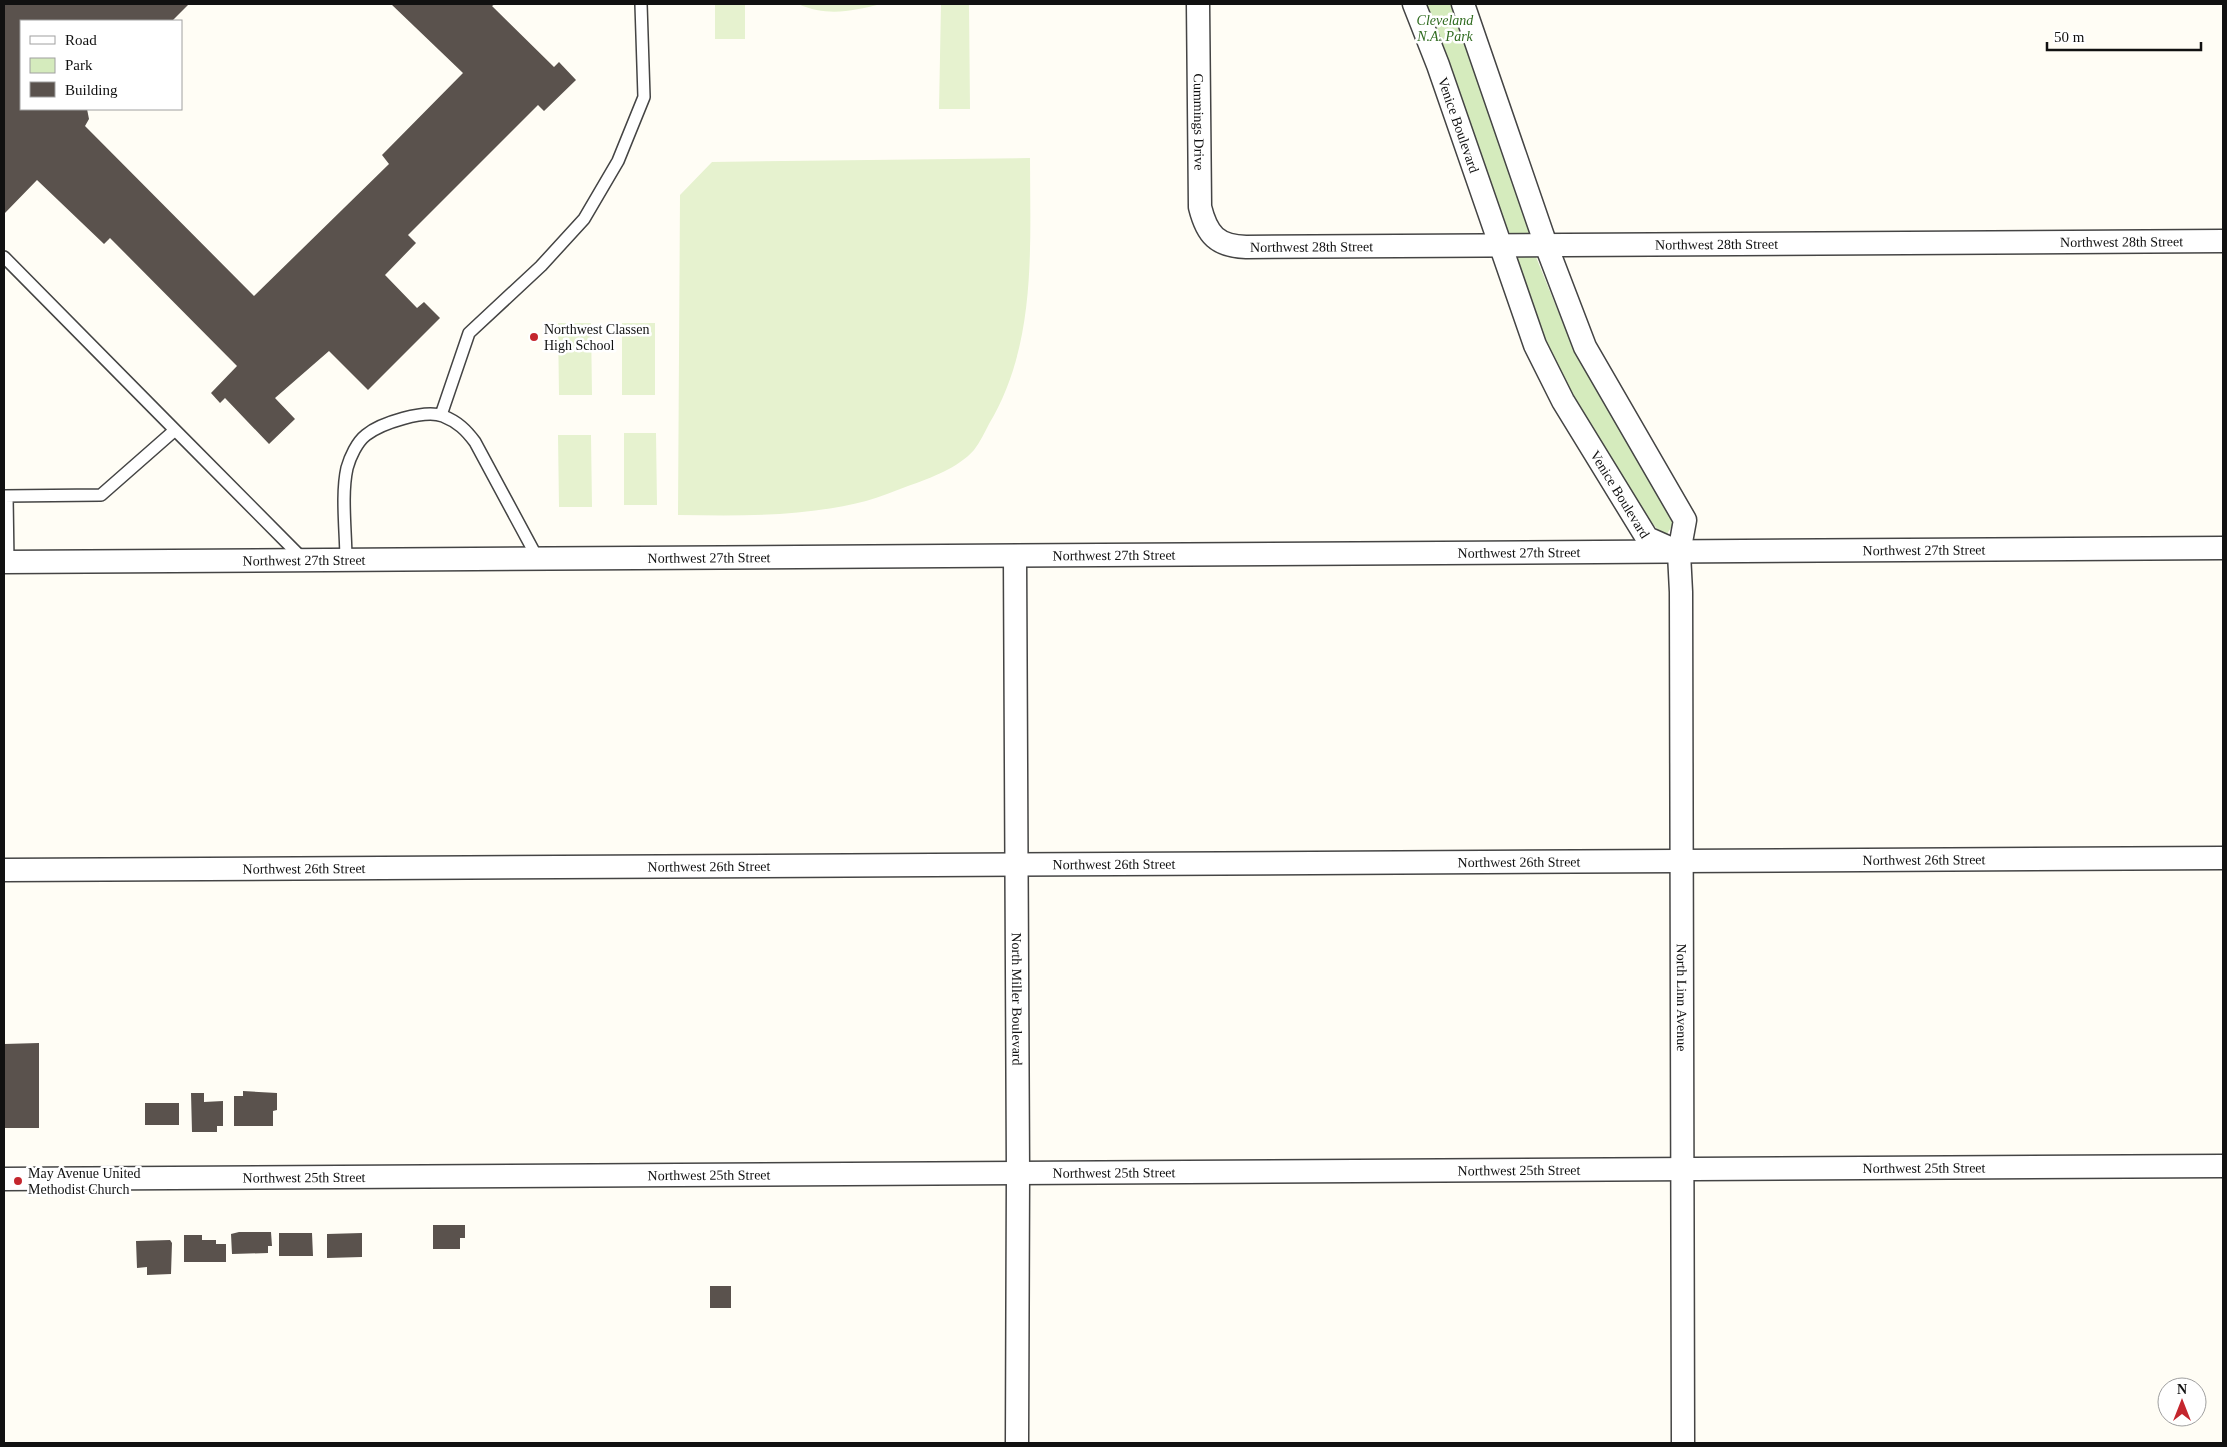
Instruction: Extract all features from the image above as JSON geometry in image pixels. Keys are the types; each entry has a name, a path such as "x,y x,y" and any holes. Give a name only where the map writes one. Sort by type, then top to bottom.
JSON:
{"street":[{"name":"Cummings Drive","path":"1198,4 1200,207 1204,223 1212,236"},
{"name":"Venice Boulevard","path":"1414,4 1438,64 1498,245 1534,345 1563,401 1646,538 1679,553"},
{"path":"1463,4 1546,245 1585,347 1685,520 1679,553"},
{"name":"Northwest 28th Street","path":"1212,236 1225,245 1234,246 2223,241"},
{"name":"Northwest 27th Street","path":"6,562 1679,553 2223,548"},
{"name":"North Linn Avenue","path":"1679,553 1681,592 1683,1443"},
{"name":"North Miller Boulevard","path":"1015,557 1018,1174 1017,1443"},
{"name":"Northwest 26th Street","path":"4,870 2223,858"},
{"name":"Northwest 25th Street","path":"4,1178 2223,1166"}],"lane":[{"path":"441,415 469,333 541,266 584,219 618,161 644,97 641,4"},
{"path":"4,257 305,561"},
{"path":"346,560 345,489 347,468 352,454 366,435 403,417 429,414 441,415 463,427 475,442 538,560"},
{"path":"6,562 6,496 101,496 175,430"}],"green space":[{"path":"715,4 745,4 745,39 715,39"},
{"path":"798,4 881,4 850,11 830,12"},
{"path":"941,4 969,4 970,109 939,109"},
{"name":"Cleveland N.A. Park","path":"1420,4 1453,4 1530,235 1512,235 1501,224"},
{"path":"1030,158 1030,261 1028,295 1023,328 1016,361 1005,393 974,450 960,462 935,476 871,499 843,506 796,513 678,515 680,195 712,162"},
{"path":"1511,252 1534,252 1575,353 1674,523 1665,537 1645,516 1560,376"},
{"path":"558,323 591,323 592,395 559,395"},
{"path":"622,323 655,323 655,395 622,395"},
{"path":"624,433 656,433 657,505 624,505"},
{"path":"558,435 591,435 592,507 559,507"}],"building":[{"path":"4,4 189,4 173,20 20,20 20,110 87,110 89,119 85,126 254,296 389,164 382,155 463,73 391,4 495,4 492,6 554,67 559,62 576,80 544,111 538,105 408,235 416,243 385,275 417,308 424,302 440,318 368,390 329,351 275,398 295,419 269,444 225,398 220,403 211,393 237,366 110,238 104,244 37,180 4,214"},
{"path":"39,1043 39,1128 4,1128 4,1044"},
{"path":"243,1091 277,1093 277,1110 273,1111 273,1126 234,1126 234,1096 243,1096"},
{"path":"191,1093 204,1093 204,1102 223,1101 223,1126 217,1126 217,1132 192,1132"},
{"path":"145,1103 179,1103 179,1125 145,1125"},
{"path":"433,1225 465,1225 465,1238 460,1238 460,1249 433,1249"},
{"path":"239,1232 271,1232 272,1246 268,1246 268,1253 232,1254 231,1234"},
{"path":"279,1233 312,1233 313,1256 279,1256"},
{"path":"362,1233 362,1257 327,1258 327,1234"},
{"path":"184,1235 202,1235 202,1240 216,1240 216,1244 226,1244 226,1262 184,1262"},
{"path":"170,1240 172,1243 171,1274 147,1275 147,1267 137,1268 136,1241"},
{"path":"710,1286 731,1286 731,1308 710,1308"}],"place":[{"name":"Northwest Classen High School","path":"534,337"},
{"name":"May Avenue United Methodist Church","path":"18,1181"}]}
